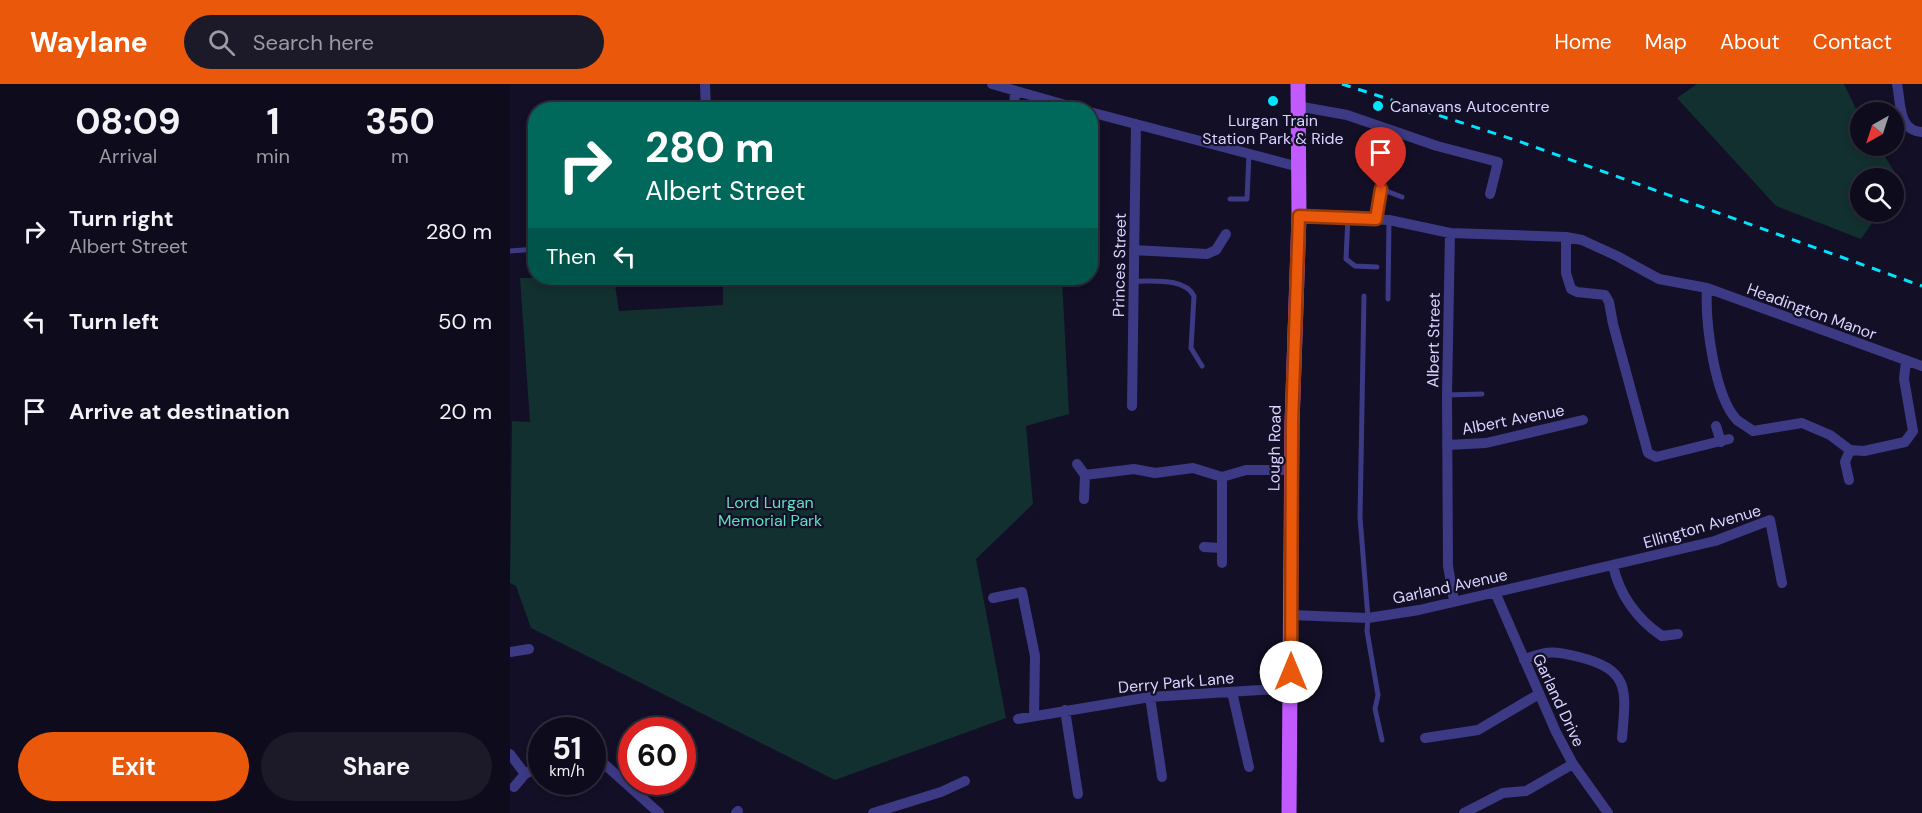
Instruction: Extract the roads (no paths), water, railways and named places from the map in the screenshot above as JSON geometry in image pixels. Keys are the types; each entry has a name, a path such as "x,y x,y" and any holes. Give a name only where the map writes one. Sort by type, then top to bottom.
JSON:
{"main road":[{"name":"Lough Road","path":"1289,813 1291,470 1299,216 1298,84"}],"street":[{"path":"705,84 706,102"},
{"path":"992,84 1054,102"},
{"path":"1897,84 1904,124 1909,129 1922,132"},
{"path":"1014,102 1015,91"},
{"path":"1297,106 1347,115 1437,146 1498,162 1490,194"},
{"path":"1098,114 1299,167"},
{"name":"Princes Street","path":"1132,406 1136,124"},
{"path":"1299,216 1389,220 1450,233"},
{"name":"Headington Manor","path":"1450,233 1566,237 1582,240 1659,279 1707,288 1922,366"},
{"name":"Albert Street","path":"1450,233 1447,395 1448,567 1454,601"},
{"path":"1134,250 1207,254 1216,250 1226,234"},
{"path":"1566,237 1566,273 1570,289 1605,295 1609,302 1648,453 1656,457 1725,440 1716,426"},
{"path":"1707,288 1705,315 1710,345 1727,404 1738,420 1753,431 1802,423 1830,435 1850,450 1864,452 1905,442 1913,430 1904,380 1906,361"},
{"name":"Albert Avenue","path":"1447,446 1486,443 1583,420"},
{"path":"1849,480 1845,462 1850,450"},
{"path":"1077,464 1085,475 1084,499"},
{"path":"1085,475 1134,469 1155,472 1193,468 1222,477 1246,470 1291,470"},
{"path":"1222,477 1222,563"},
{"name":"Ellington Avenue","path":"1613,566 1715,541 1770,520 1782,583"},
{"path":"1204,547 1222,548"},
{"path":"1613,566 1629,602 1648,627 1662,636 1678,634"},
{"name":"Garland Avenue","path":"1291,615 1368,618 1613,566"},
{"path":"993,597 1022,592 1035,656 1034,716"},
{"name":"Garland Drive","path":"1495,592 1539,694 1573,764 1608,813"},
{"path":"510,652 529,649"},
{"path":"1524,660 1541,652 1559,652 1608,666 1617,676 1625,701 1622,738"},
{"name":"Derry Park Lane","path":"1018,719 1150,697 1290,688"},
{"path":"1232,692 1249,767"},
{"path":"1425,738 1478,730 1539,694"},
{"path":"1150,697 1162,777"},
{"path":"1065,710 1078,794"},
{"path":"510,754 525,774"},
{"path":"606,764 618,773"},
{"path":"1464,813 1503,793 1526,791 1573,764"},
{"path":"514,787 528,772"},
{"path":"873,813 941,792 965,781"},
{"path":"642,795 659,813"}],"lane":[{"path":"1230,199 1247,199 1249,154"},
{"path":"1376,219 1381,189 1402,197"},
{"path":"1348,217 1346,260 1356,266 1377,267"},
{"path":"1388,299 1389,220"},
{"path":"510,251 528,250"},
{"path":"1133,281 1182,284 1191,289 1194,296 1191,348 1202,366"},
{"path":"1364,296 1360,517 1367,631 1378,695 1375,709 1382,740"},
{"path":"1447,395 1482,393"}],"railway":[{"path":"1342,84 1518,141 1922,286"}],"place":[{"name":"Lurgan Train Station Park & Ride","path":"1273,101"},
{"name":"Canavans Autocentre","path":"1378,106"}],"park label":[{"name":"Lord Lurgan Memorial Park","path":"770,511"}]}
